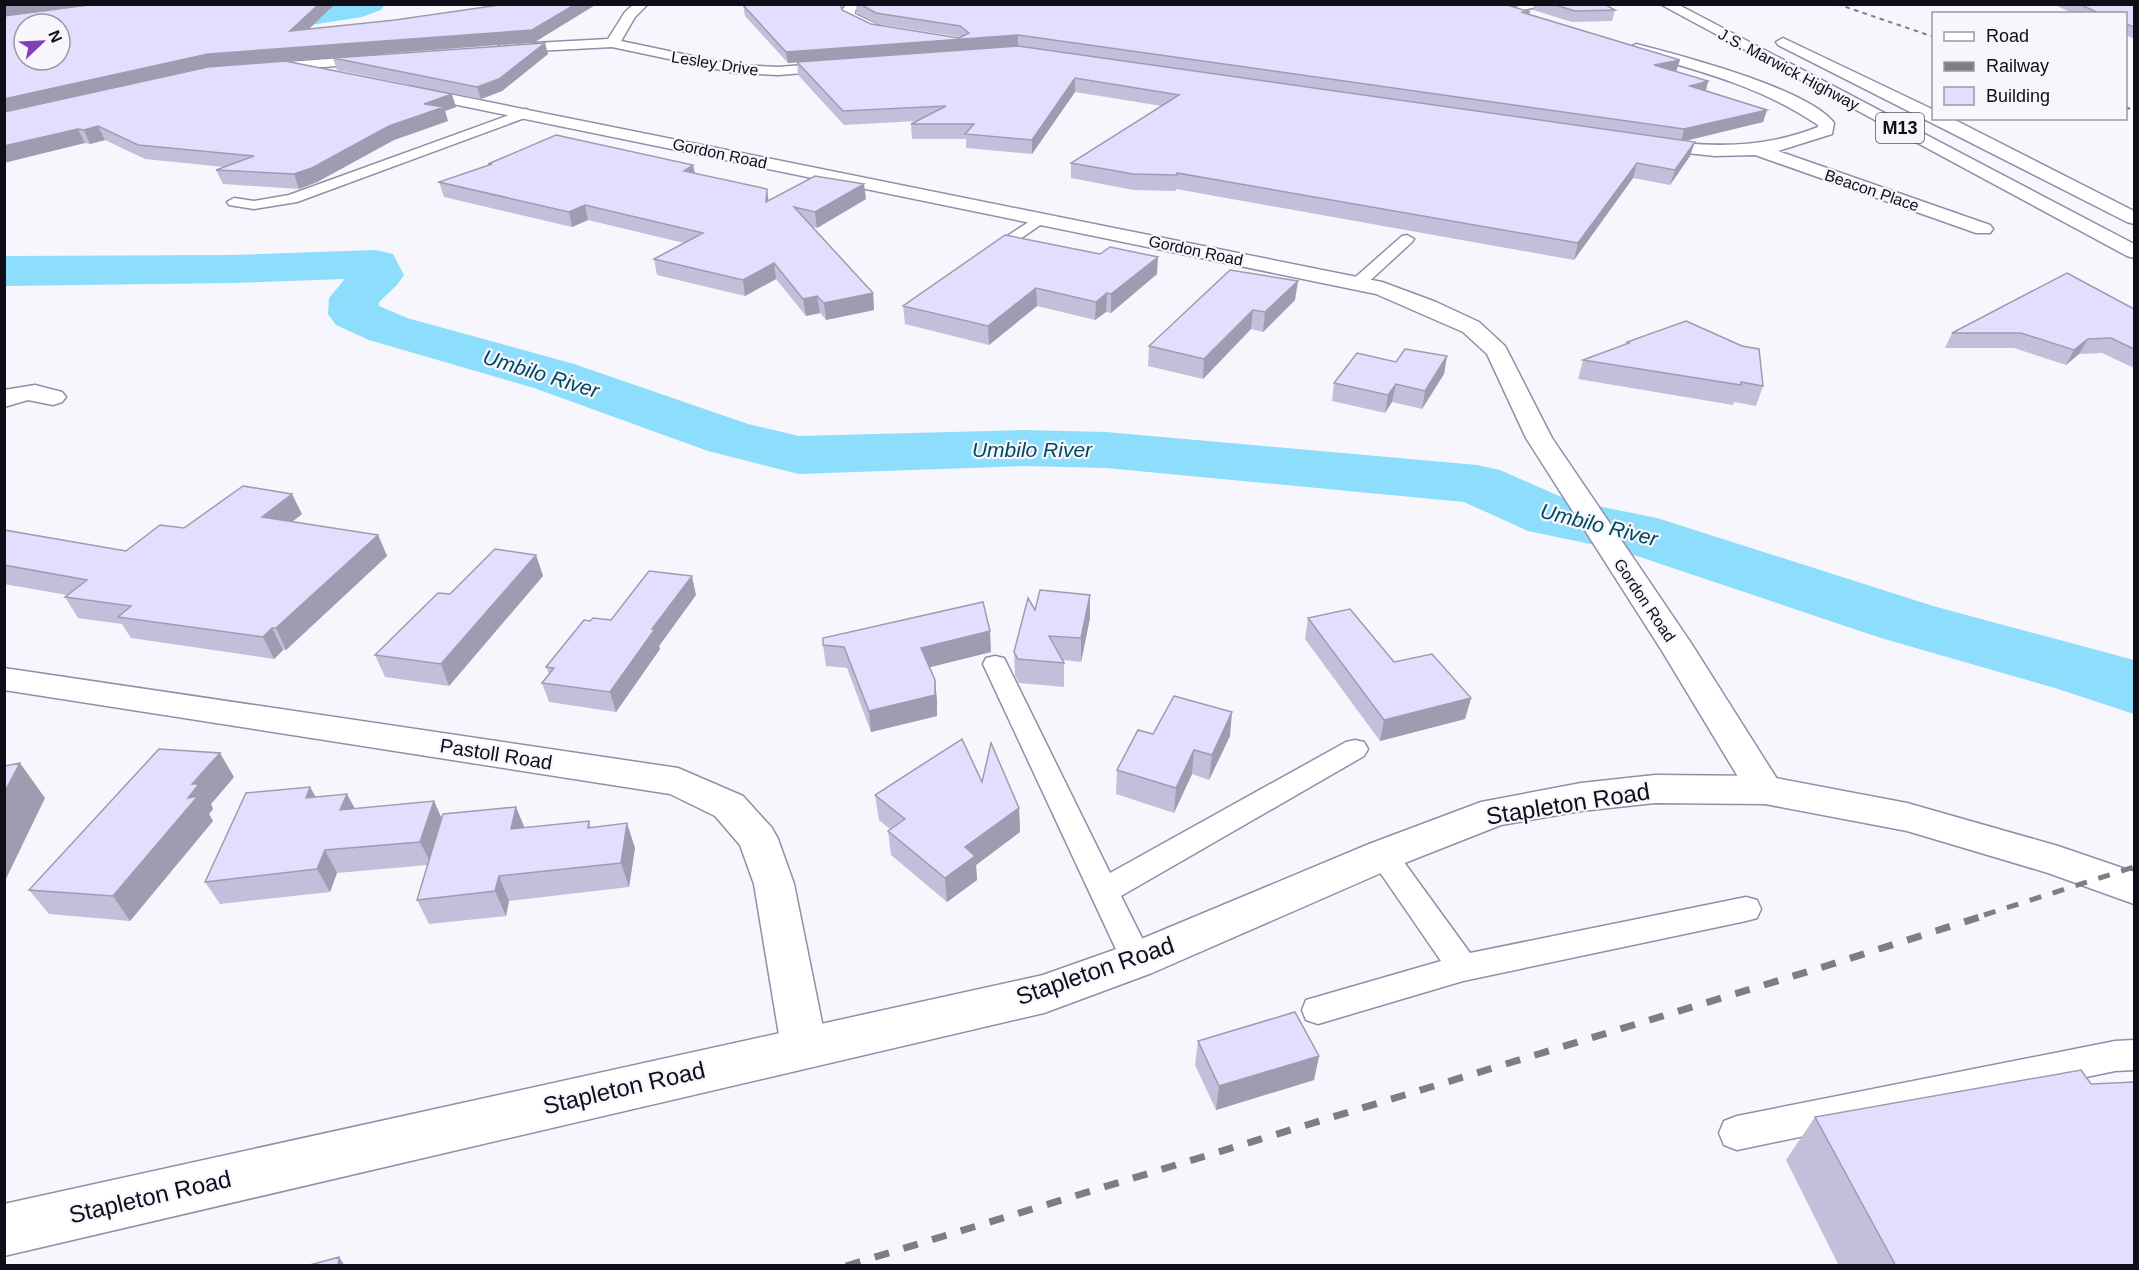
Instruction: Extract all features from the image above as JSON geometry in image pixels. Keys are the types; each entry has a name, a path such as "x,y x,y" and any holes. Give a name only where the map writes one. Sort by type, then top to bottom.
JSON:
{"main road":[{"path":"612,44 630,15 642,4"},
{"path":"855,4 848,10 849,16 872,29 898,34"},
{"name":"J.S. Marwick Highway","path":"1666,4 2134,252"},
{"path":"1505,9 1544,21"},
{"name":"J.S. Marwick Highway","path":"1775,37 1932,116"},
{"name":"Lesley Drive","path":"484,51 574,44 612,44 714,65 751,70 778,71 861,64"},
{"path":"1624,45 1726,75 1763,89 1792,102 1826,123 1826,130 1761,151 1728,152 1635,142"},
{"path":"242,70 395,61 379,72"},
{"path":"286,66 359,80"},
{"name":"Gordon Road","path":"392,87 1382,289 1471,327 1497,351 1539,438 1679,651 1765,790"},
{"name":"J.S. Marwick Highway","path":"1939,120 2134,218"},
{"name":"Beacon Place","path":"1761,151 1983,229"},
{"path":"4,399 27,392 38,392 53,397"},
{"name":"Pastoll Road","path":"4,679 678,782 729,806 758,839 774,884 804,1047"},
{"name":"Stapleton Road","path":"4,1230 1044,994 1137,960 1383,855 1495,812 1581,797 1655,789 1765,790 1907,817 2058,861 2134,888"}],"lane":[{"path":"1505,9 1544,5"},
{"path":"234,202 254,205 292,199 526,113"},
{"path":"978,262 1041,218"},
{"path":"1357,284 1407,239"},
{"path":"995,664 1137,960"},
{"path":"1104,891 1355,749"},
{"path":"1383,855 1463,968"},
{"path":"1318,1010 1463,968 1746,909"},
{"path":"1737,1133 2115,1056 2134,1055"}],"building":[{"path":"96,4 319,4 290,31 395,20 506,4 576,4 532,30 208,54 4,99 4,16 12,15 12,72 72,72 72,12 35,12"},
{"path":"840,4 842,10 871,24 959,38 969,33 960,26 876,13 860,4 1504,4 1530,12 1521,12 1680,60 1654,65 1708,81 1690,86 1767,110 1684,129 1018,35 786,52 743,5"},
{"path":"1552,4 1604,4 1615,10 1575,11"},
{"path":"2079,4 2134,4 2134,27 2127,24 2127,12 2097,12"},
{"path":"545,43 499,79 477,87 333,58"},
{"path":"1018,46 1695,142 1675,170 1637,163 1578,243 1177,173 1177,175 1133,174 1071,163 1179,95 1075,78 1032,140 965,134 974,124 911,124 946,106 843,111 797,62"},
{"path":"285,61 452,94 424,104 444,107 389,126 312,168 294,174 216,170 254,156 138,145 98,126 4,146 4,112 208,67"},
{"path":"556,135 693,165 684,171 767,189 766,202 815,176 864,184 815,212 794,207 873,293 824,303 817,296 803,299 774,263 743,280 654,259 703,233 585,205 569,212 439,182 492,164 488,164"},
{"path":"1005,235 1100,254 1110,247 1158,257 1111,294 1107,293 1096,302 1036,288 988,326 903,306"},
{"path":"1230,270 1298,281 1265,312 1253,310 1204,359 1149,346"},
{"path":"2067,273 2134,309 2134,349 2111,338 2088,339 2074,350 2021,333 1952,333"},
{"path":"1686,321 1742,346 1759,349 1763,386 1741,382 1741,385 1583,360 1629,343 1627,342"},
{"path":"1405,349 1447,356 1425,391 1396,384 1388,395 1334,383 1357,353 1396,362"},
{"path":"243,486 292,494 262,517 378,535 276,628 272,628 263,637 118,617 131,606 65,597 87,580 4,565 4,530 126,551 160,525 184,528"},
{"path":"495,549 536,555 441,664 375,655 438,593 450,594"},
{"path":"649,571 692,576 652,629 655,629 610,692 542,683 554,668 546,667 584,620 590,621 593,618 611,620"},
{"path":"1040,590 1090,595 1081,638 1049,636 1064,663 1018,659 1014,652 1028,598 1035,610"},
{"path":"983,602 990,631 921,648 935,680 935,695 869,711 844,647 823,645 823,638"},
{"path":"1350,609 1394,662 1432,654 1471,698 1384,720 1308,618"},
{"path":"1174,696 1232,712 1212,755 1194,750 1176,788 1117,770 1138,730 1153,734"},
{"path":"962,739 982,782 991,743 1019,808 965,847 975,856 945,878 888,831 905,819 875,795"},
{"path":"159,749 220,753 192,784 199,784 188,798 198,796 113,896 29,890"},
{"path":"20,763 4,793 4,766"},
{"path":"310,787 306,798 347,794 340,810 434,801 420,842 325,850 317,869 205,882 246,793"},
{"path":"516,807 511,829 589,821 588,828 627,823 621,863 499,876 495,891 417,900 443,814"},
{"path":"1295,1012 1319,1056 1219,1086 1198,1041"},
{"path":"2081,1070 2091,1084 2134,1082 2134,1266 1896,1266 1815,1117"},
{"path":"339,1257 338,1266 306,1266"}],"waterway":[{"name":"Umbilo River","path":"72,52 362,8 371,4"},
{"name":"Umbilo River","path":"4,271 232,269 376,264 380,275 354,298 354,314 388,329 554,376 729,438 799,455 1023,448 1106,450 1477,484 1551,517 1633,532 1907,622 2082,670 2134,688"}],"railway":[{"path":"1837,4 1932,36"},
{"path":"2127,108 2134,111"},
{"path":"1984,915 2134,867"},
{"path":"846,1266 1989,914"}]}
